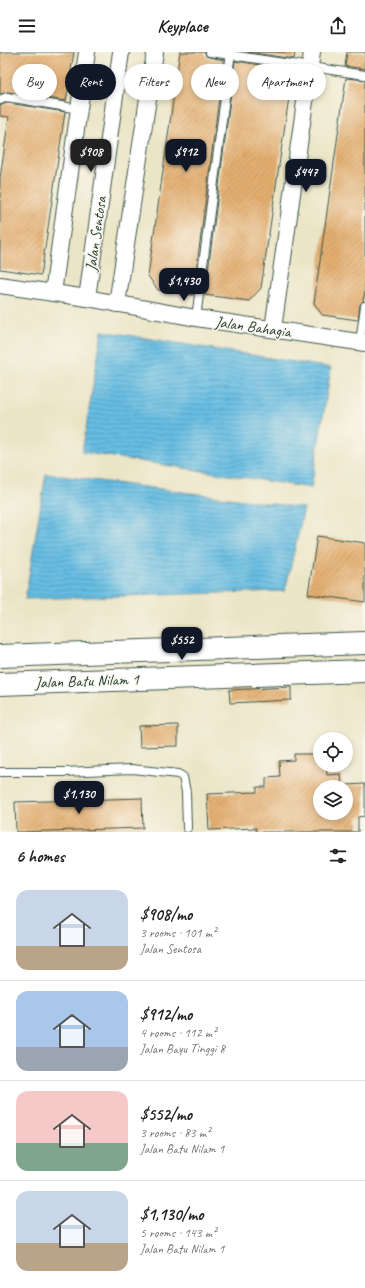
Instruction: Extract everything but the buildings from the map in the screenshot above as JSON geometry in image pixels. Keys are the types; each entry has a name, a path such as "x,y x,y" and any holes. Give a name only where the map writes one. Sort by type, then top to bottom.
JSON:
{"main road":[{"name":"Jalan Batu Nilam 1","path":"0,656 365,643"},
{"name":"Jalan Batu Nilam 1","path":"0,684 365,671"}],"street":[{"path":"53,293 87,52"},
{"name":"Jalan Sentosa","path":"87,298 121,52"},
{"path":"117,304 155,52"},
{"path":"273,330 311,59"},
{"name":"Jalan Bahagia","path":"0,285 87,298 196,318 362,342"}],"lane":[{"path":"210,52 311,59 365,75"},
{"path":"196,318 231,53"},
{"path":"0,100 7,98 79,109"},
{"path":"362,342 365,306"},
{"path":"0,772 64,772 132,769 178,774 183,777 186,792 187,828"}],"water":[{"path":"102,331 331,368 311,488 82,452"},
{"path":"46,474 304,508 285,591 25,599"}]}
